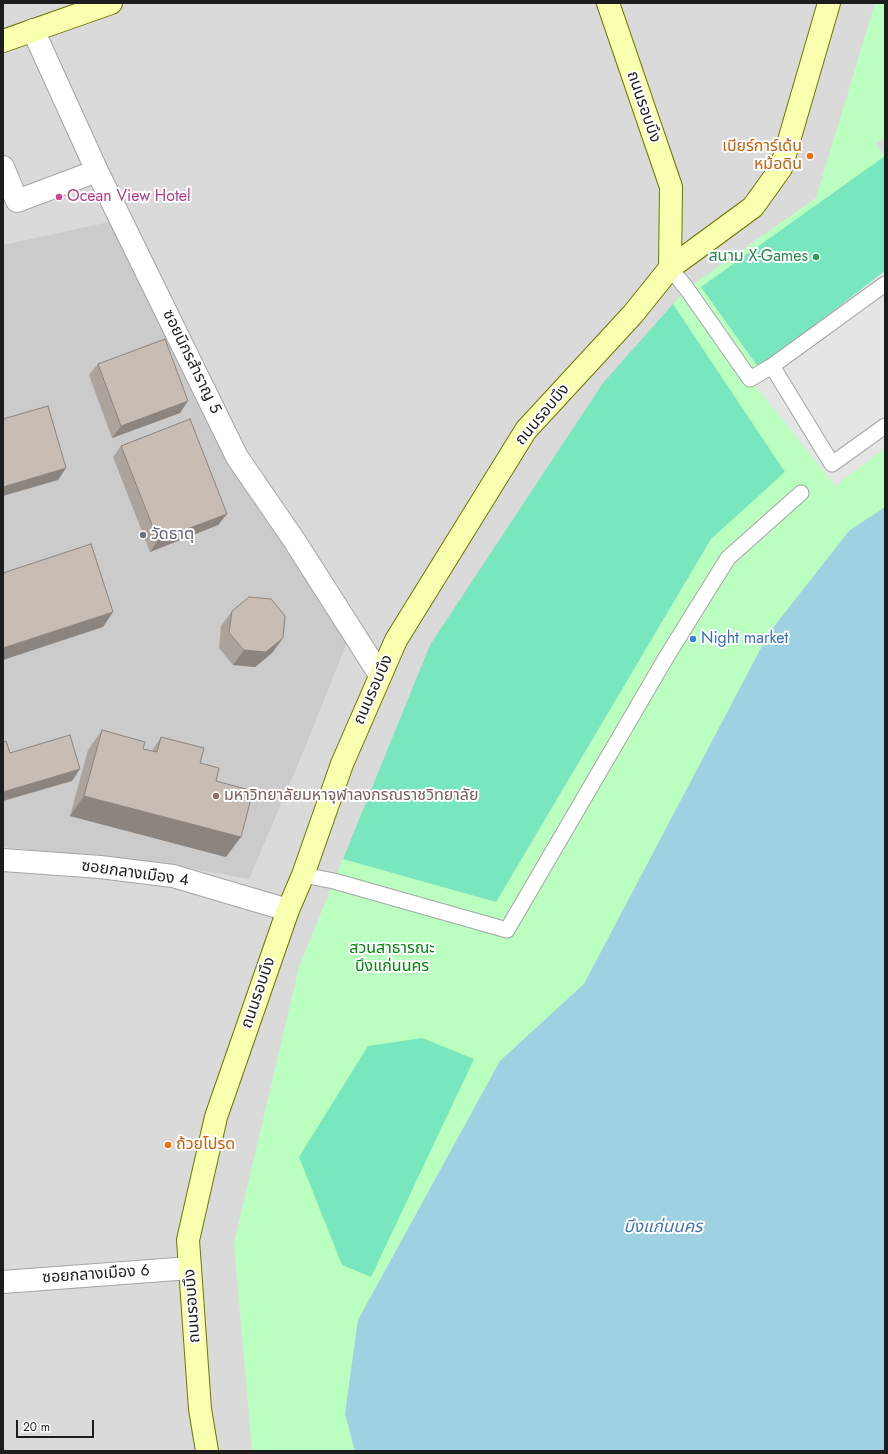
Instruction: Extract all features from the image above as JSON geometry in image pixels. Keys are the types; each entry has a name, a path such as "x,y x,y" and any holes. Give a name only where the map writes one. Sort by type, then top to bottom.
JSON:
{"street":[{"path":"3,42 111,3"},
{"name":"ถนนรอบบึง","path":"207,1451 200,1410 188,1240 216,1117 288,910 303,875 342,764 396,640 526,430 633,314 670,268 671,187 608,3"},
{"path":"670,268 753,207 781,168 829,3"},
{"name":"ซอยนิกรสำราญ 5","path":"33,30 97,171 237,457 294,540 380,675"},
{"path":"3,167 17,201 97,171"},
{"name":"ซอยกลางเมือง 4","path":"3,860 173,876 288,910"},
{"name":"ซอยกลางเมือง 6","path":"3,1282 190,1268"}],"lane":[{"path":"670,268 687,289 750,379 772,366 885,284"},
{"path":"772,366 832,464 885,426"},
{"path":"303,875 334,881 507,930 663,663 728,558 801,493"}],"shaded area":[{"path":"3,3 885,3 885,1451 3,1451"},
{"name":"วัดธาตุ","path":"114,221 350,635 304,750 249,879 176,866 3,847 3,245"},
{"path":"885,271 885,448 835,486 750,379 759,368"}],"green space":[{"name":"สวนสาธารณะ บึงแก่นนคร","path":"875,3 885,3 885,137 876,144 885,157 701,287 759,368 835,486 885,448 885,507 849,531 769,633 584,984 500,1061 358,1320 345,1414 355,1451 252,1451 234,1243 299,967 343,859 496,902 711,539 784,472 673,304 687,289 816,198"},
{"path":"885,156 885,271 759,368 701,287"},
{"path":"673,304 785,472 711,539 496,902 343,859 430,645 603,383"},
{"path":"422,1038 474,1059 371,1277 342,1265 299,1157 368,1046"}],"water":[{"name":"บึงแก่นนคร","path":"885,507 885,1451 355,1451 345,1414 358,1320 500,1061 584,984 769,633 849,531"}],"building":[{"path":"165,339 188,401 121,426 98,364"},
{"path":"48,406 66,468 3,487 3,419"},
{"path":"190,419 227,514 158,540 121,446"},
{"path":"91,544 113,612 3,648 3,573"},
{"path":"249,597 271,599 285,616 283,638 266,652 244,650 229,633 232,611"},
{"path":"102,730 145,742 143,749 157,752 161,737 204,748 200,763 219,768 216,781 253,791 241,837 84,796"},
{"path":"70,735 80,769 3,792 3,742 6,741 10,753"}],"place":[{"name":"เบียร์การ์เด้น หม้อดิน","path":"810,156"},
{"name":"Ocean View Hotel","path":"59,197"},
{"name":"สนาม X-Games","path":"816,257"},
{"name":"วัดธาตุ","path":"143,535"},
{"name":"Night market","path":"693,639"},
{"name":"มหาวิทยาลัยมหาจุฬาลงกรณราชวิทยาลัย","path":"216,796"},
{"name":"ถ้วยโปรด","path":"168,1145"}]}
